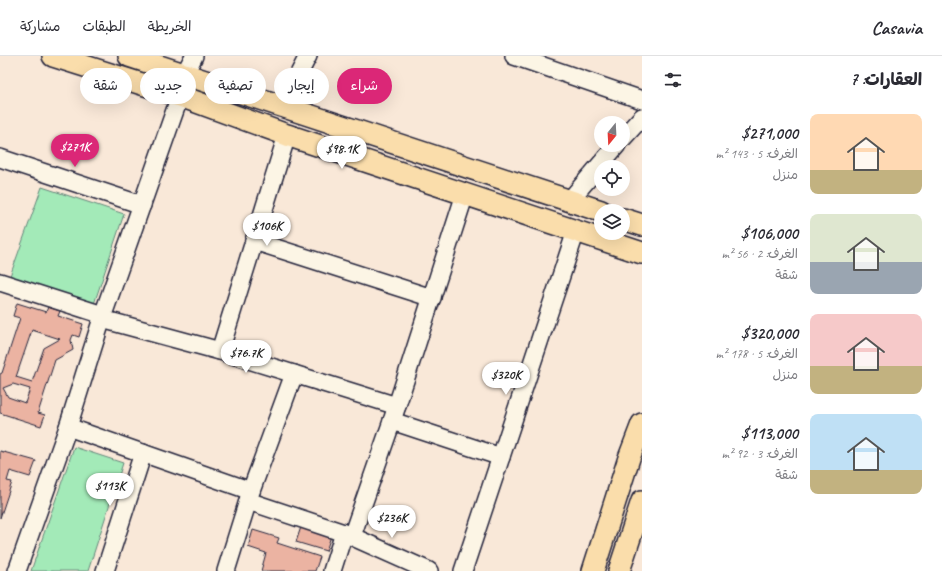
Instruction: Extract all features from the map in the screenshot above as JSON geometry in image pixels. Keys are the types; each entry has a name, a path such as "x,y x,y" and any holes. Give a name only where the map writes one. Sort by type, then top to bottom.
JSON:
{"main road":[{"path":"53,56 140,83"},
{"path":"128,56 163,68"},
{"path":"196,79 594,209"},
{"path":"196,102 286,134 576,231 594,230"},
{"path":"630,235 642,253"},
{"path":"593,571 629,458 642,424"},
{"path":"619,571 642,501"}],"street":[{"path":"188,68 194,56"},
{"path":"282,107 308,56"},
{"path":"514,56 642,100"},
{"path":"17,571 68,427 103,317 177,104"},
{"path":"630,130 642,117"},
{"path":"220,351 286,134"},
{"path":"569,201 611,152"},
{"path":"0,158 142,205"},
{"path":"332,571 348,535 395,414 465,194"},
{"path":"463,571 576,231"},
{"path":"254,241 432,298"},
{"path":"0,282 103,317 294,374 501,457"},
{"path":"226,571 249,496 294,374"},
{"path":"68,427 143,453 348,535 429,571"},
{"path":"105,571 143,453"}],"green space":[{"path":"42,187 124,214 94,304 10,276"},
{"path":"74,447 123,463 88,571 31,571"}],"building":[{"path":"17,303 46,312 48,307 60,311 58,316 83,324 79,337 73,335 71,340 73,350 55,360 38,413 45,415 41,426 0,413 0,374 2,373 20,318 13,316","holes":["32,330 60,339 44,348 32,382 16,377","13,384 30,389 25,403 8,397 3,388"]},
{"path":"0,451 36,461 30,477 10,471 7,481 12,482 0,518"},
{"path":"301,527 331,536 326,551 296,542"},
{"path":"253,530 279,538 277,543 320,557 315,571 261,571 266,553 248,547"}]}
